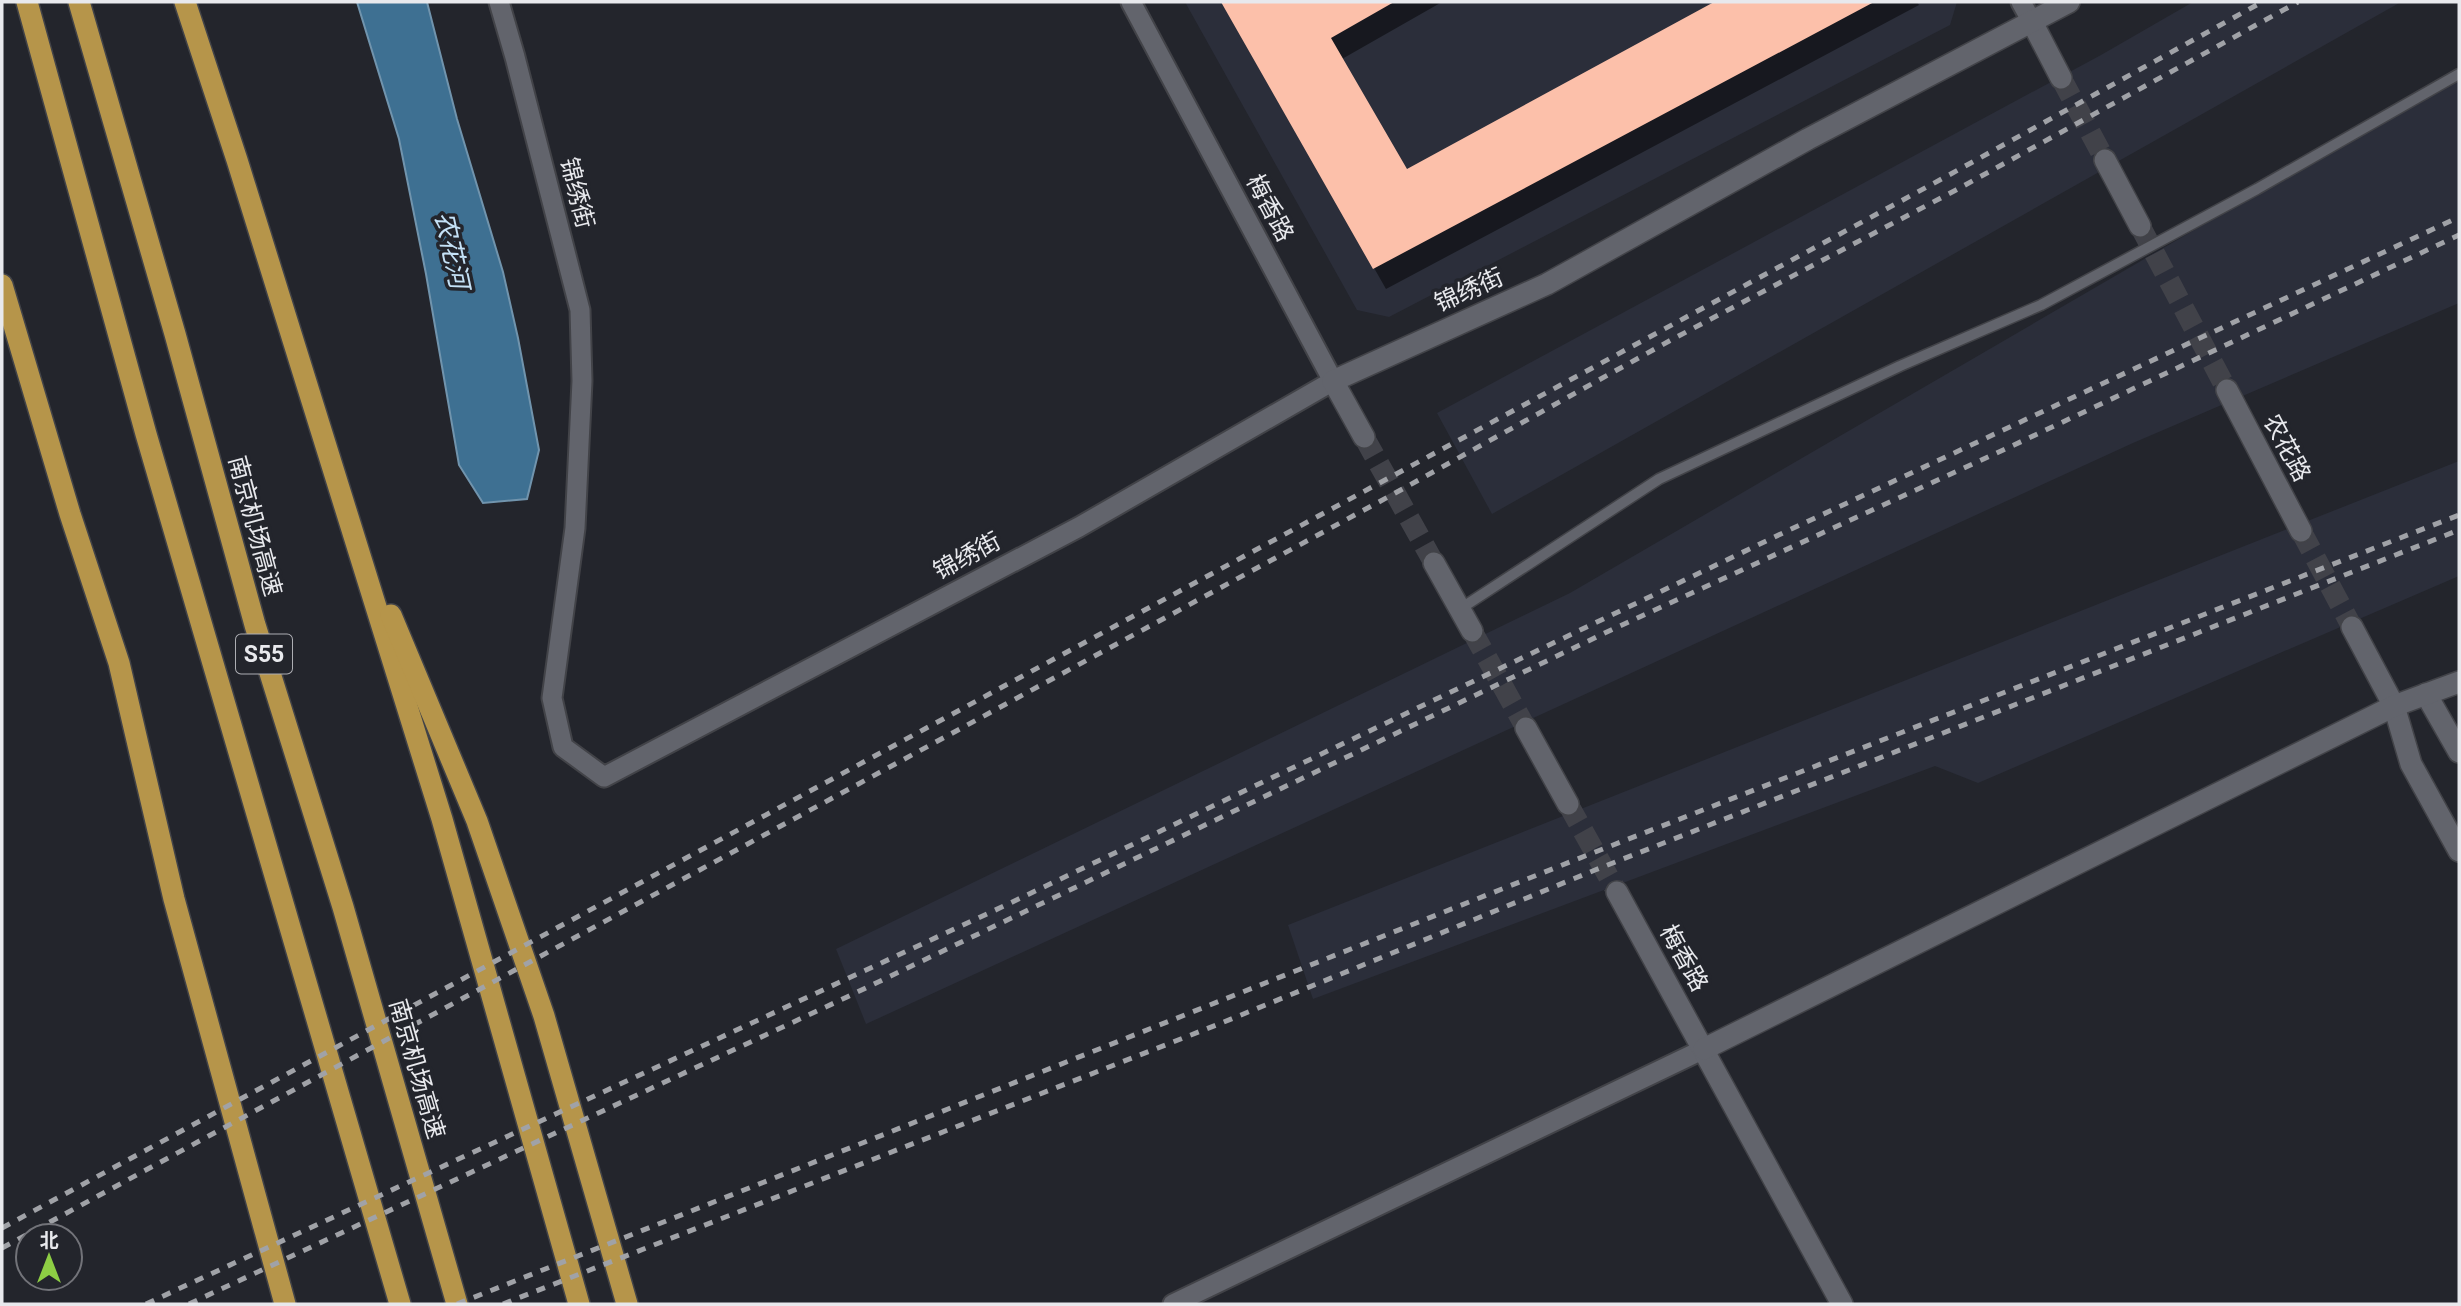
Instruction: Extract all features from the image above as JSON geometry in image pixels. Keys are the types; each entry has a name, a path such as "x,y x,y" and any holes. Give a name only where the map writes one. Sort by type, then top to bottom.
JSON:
{"highway":[{"name":"S55","path":"27,2 146,434 400,1304"},
{"name":"南京机场高速","path":"79,2 175,334 255,625 343,906 457,1304"},
{"path":"185,2 241,173 442,819 579,1304"},
{"path":"2,285 70,514 119,663 174,899 285,1304"},
{"path":"339,489 477,821 544,1016 627,1304"}],"street":[{"name":"锦绣街","path":"499,2 516,57 580,310 582,381 575,528 552,698 563,747 604,777 1079,527 1333,381 1547,284 1808,139 2069,2"},
{"name":"梅香路","path":"1131,2 1364,438"},
{"path":"2021,2 2061,78"},
{"path":"2105,160 2140,226"},
{"name":"农花路","path":"2227,390 2301,531"},
{"path":"1434,563 1472,631"},
{"path":"2352,627 2394,705 2411,764 2459,851"},
{"path":"1173,1304 1704,1049 2394,705 2459,682"},
{"path":"2426,694 2459,752"},
{"path":"1526,728 1568,804"},
{"name":"梅香路","path":"1617,892 1842,1304"}],"lane":[{"path":"1460,609 1659,479 1900,366 2040,305 2269,183 2459,74"}],"shaded area":[{"path":"1185,2 1957,2 1950,25 1389,317 1357,310"},
{"path":"2193,2 2401,2 1492,514 1437,413 2101,55"},
{"path":"2459,76 2459,303 2133,443 866,1024 836,949 1570,593"},
{"path":"2459,461 2459,576 1978,783 1935,766 1313,999 1288,925"}],"water":[{"name":"农花河","path":"357,2 427,2 457,119 503,272 518,338 539,450 527,499 483,503 459,465 426,274 399,139"}],"building":[{"path":"1221,2 1394,2 1331,38 1407,169 1714,2 1874,2 1373,269"}],"tunnel":[{"path":"2061,78 2105,160"},
{"path":"2140,226 2227,390"},
{"path":"1364,437 1434,563"},
{"path":"2301,531 2352,627"},
{"path":"1472,631 1526,728"},
{"path":"1568,804 1617,892"}],"railway":[{"path":"2,1228 1949,175 2262,2"},
{"path":"2,1248 1388,497 1671,340 1956,190 2298,2"},
{"path":"146,1304 1004,906 1785,532 2459,217"},
{"path":"189,1304 847,997 1609,631 2014,445 2459,235"},
{"path":"457,1304 1585,856 2459,515"},
{"path":"503,1304 1219,1024 1595,870 2459,530"}]}
